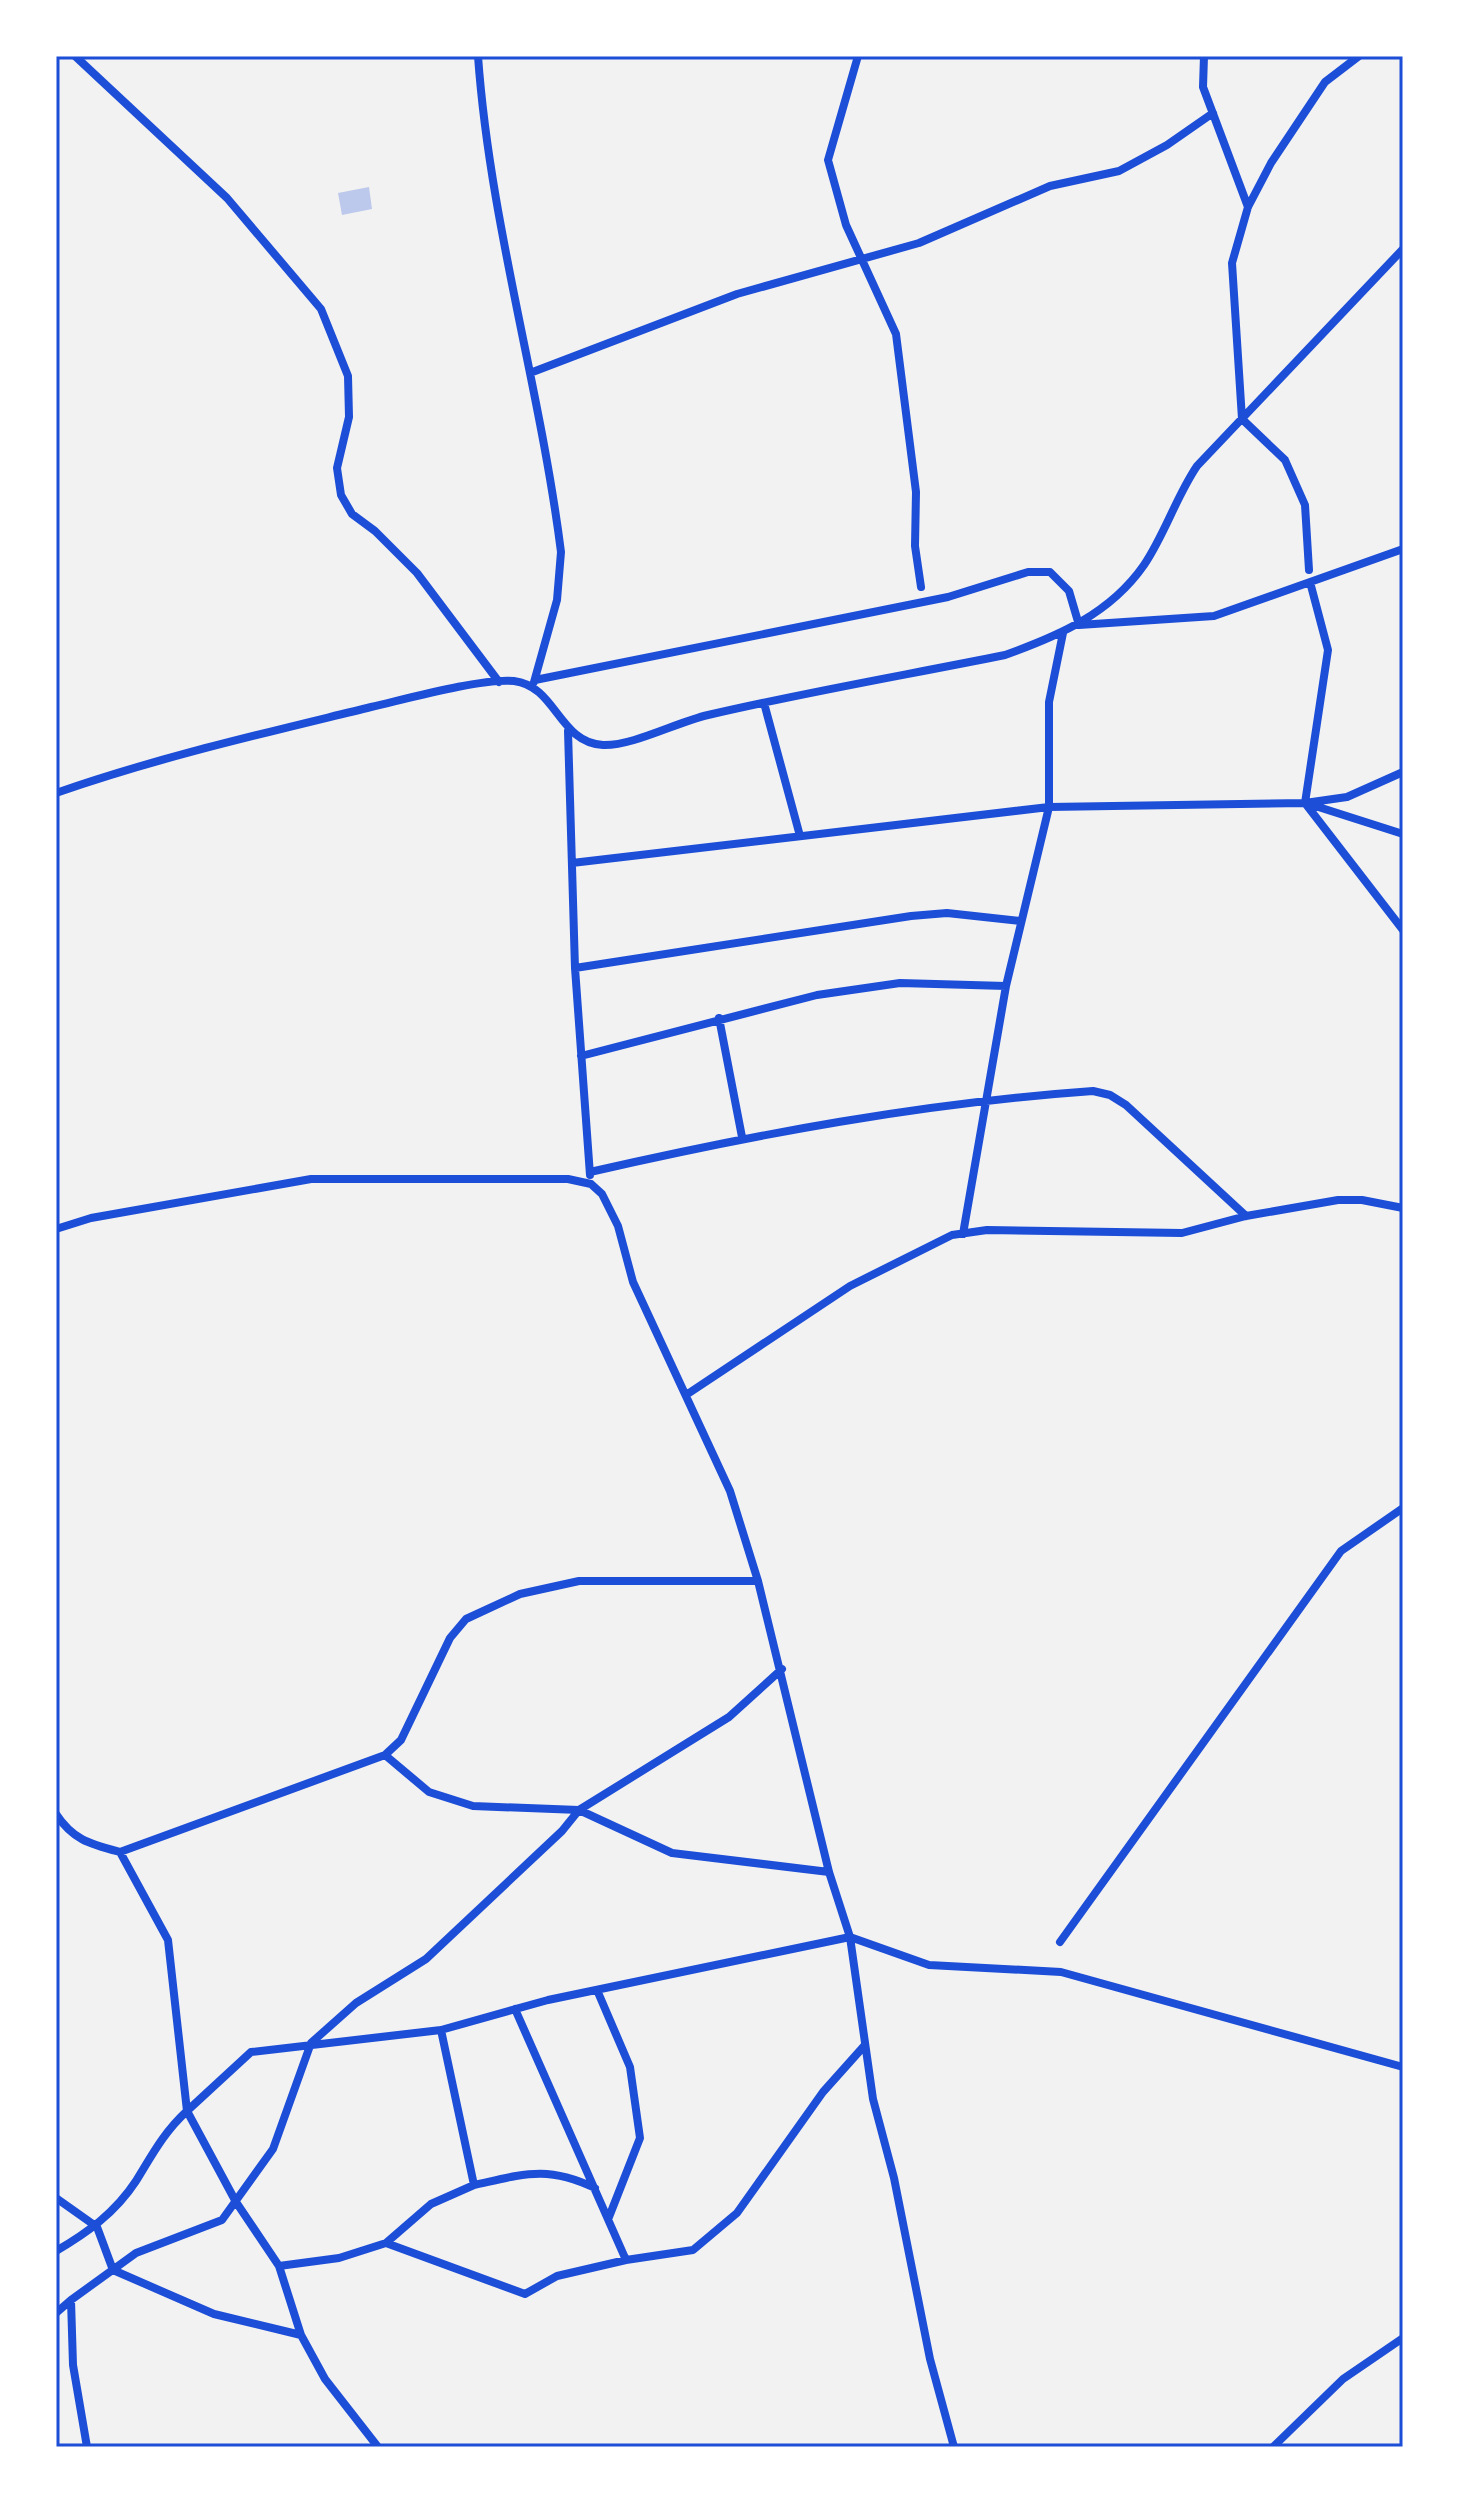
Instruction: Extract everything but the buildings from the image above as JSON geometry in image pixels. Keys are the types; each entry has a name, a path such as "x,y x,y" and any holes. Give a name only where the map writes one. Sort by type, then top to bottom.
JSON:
{"street":[{"path":"75,56 227,198 321,309 348,376 349,417 337,468 341,495 352,514 375,531 417,573 499,682"},
{"path":"478,56 481,107 500,224 561,552 557,600 534,683"},
{"path":"858,56 828,160 846,225 896,334 916,492 915,546 921,587"},
{"path":"1204,56 1203,87 1248,207"},
{"path":"1309,570 1305,505 1285,460 1242,419 1232,263 1248,207 1271,163 1325,82 1359,56"},
{"path":"530,373 737,294 919,243 1050,186 1119,171 1167,145 1213,113"},
{"path":"568,731 602,745 620,743 674,723 1005,655 1079,625 1113,600 1144,565 1179,492 1197,466 1403,249"},
{"path":"1079,625 1214,616 1403,549"},
{"path":"56,793 182,753 419,696 499,682 534,683 948,597 1028,572 1050,572 1069,591 1079,625"},
{"path":"1310,582 1328,650 1305,803 1403,930"},
{"path":"963,1234 1006,986 1049,807 1049,702 1063,633"},
{"path":"534,683 555,708 568,731 575,968 591,1184"},
{"path":"764,703 800,836"},
{"path":"572,863 1049,807 1305,803 1347,797 1403,772"},
{"path":"1305,803 1403,834"},
{"path":"575,968 911,916 947,913 1020,921"},
{"path":"581,1056 817,995 900,983 1006,986"},
{"path":"719,1018 742,1137"},
{"path":"590,1172 742,1137 986,1099 1093,1091 1110,1095 1126,1105 1246,1216"},
{"path":"56,1229 91,1218 311,1179 568,1179 591,1184 602,1194 618,1226 633,1282 730,1491 758,1581 782,1669 829,1872 850,1937 873,2099 894,2178 930,2359 954,2447"},
{"path":"686,1395 850,1286 917,1251 963,1234 987,1230 1182,1233 1246,1216 1338,1200 1362,1200 1403,1208"},
{"path":"1060,1942 1341,1551 1403,1508"},
{"path":"56,1814 68,1833 80,1841 120,1852 385,1755 401,1740 450,1638 466,1619 546,1586 579,1581 758,1581"},
{"path":"56,2313 136,2253 222,2220 273,2149 311,2043 356,2003 426,1959 562,1831 579,1810 729,1717 782,1669"},
{"path":"385,1755 429,1792 473,1806 579,1810 672,1853 829,1872"},
{"path":"120,1852 168,1940 187,2111 236,2202 279,2266 301,2335 325,2379 378,2447"},
{"path":"56,2251 97,2227 135,2183 152,2149 187,2111 251,2052 441,2030 597,1990 850,1937 929,1965 1061,1972 1403,2067"},
{"path":"597,1990 630,2067 640,2138 609,2217"},
{"path":"515,2009 626,2260"},
{"path":"441,2030 474,2185"},
{"path":"386,2243 525,2294 557,2276 626,2260 693,2250 737,2213 823,2092 865,2045"},
{"path":"279,2266 339,2258 386,2243 431,2204 474,2185 533,2172 567,2174 595,2188"},
{"path":"56,2198 97,2227 113,2270 214,2314 301,2335"},
{"path":"71,2300 73,2365 87,2447"},
{"path":"1273,2447 1343,2379 1403,2338"}]}
